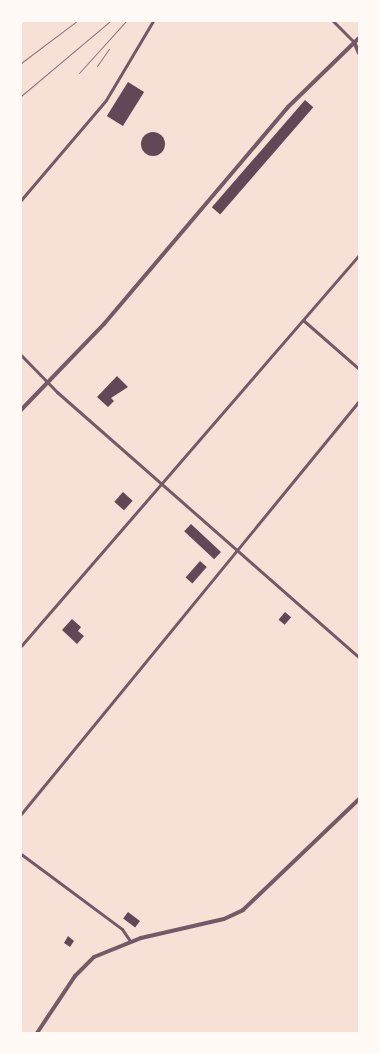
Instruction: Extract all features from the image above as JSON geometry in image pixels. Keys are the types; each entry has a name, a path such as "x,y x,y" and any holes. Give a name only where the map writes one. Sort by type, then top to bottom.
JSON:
{"street":[{"path":"21,200 106,100 153,21"},
{"path":"333,21 354,42 359,53"},
{"path":"21,410 48,383 186,231 288,106 359,38"},
{"path":"354,42 359,43"},
{"path":"21,646 163,485 359,255"},
{"path":"303,320 359,369"},
{"path":"21,355 48,383 359,657"},
{"path":"21,814 359,401"},
{"path":"37,1033 84,966 94,957 130,941 224,919 243,910 359,799"},
{"path":"21,854 122,929 130,941"}],"building":[{"path":"128,82 144,92 123,126 107,116"},
{"path":"305,100 313,107 220,214 212,207"},
{"path":"153,132 161,136 165,144 161,152 153,156 145,152 141,144 145,136"},
{"path":"117,376 128,387 111,398 114,401 108,407 97,397"},
{"path":"123,492 133,501 124,510 114,502"},
{"path":"191,524 221,552 214,559 184,531"},
{"path":"200,561 207,567 192,584 186,578"},
{"path":"285,612 291,617 285,625 279,620"},
{"path":"72,619 81,627 78,631 84,636 77,644 62,630"},
{"path":"128,912 140,921 135,927 123,918"},
{"path":"68,936 74,941 70,947 64,943"}],"railway":[{"path":"21,63 77,21"},
{"path":"21,96 110,21"},
{"path":"79,73 126,21"},
{"path":"97,66 109,49"}]}
